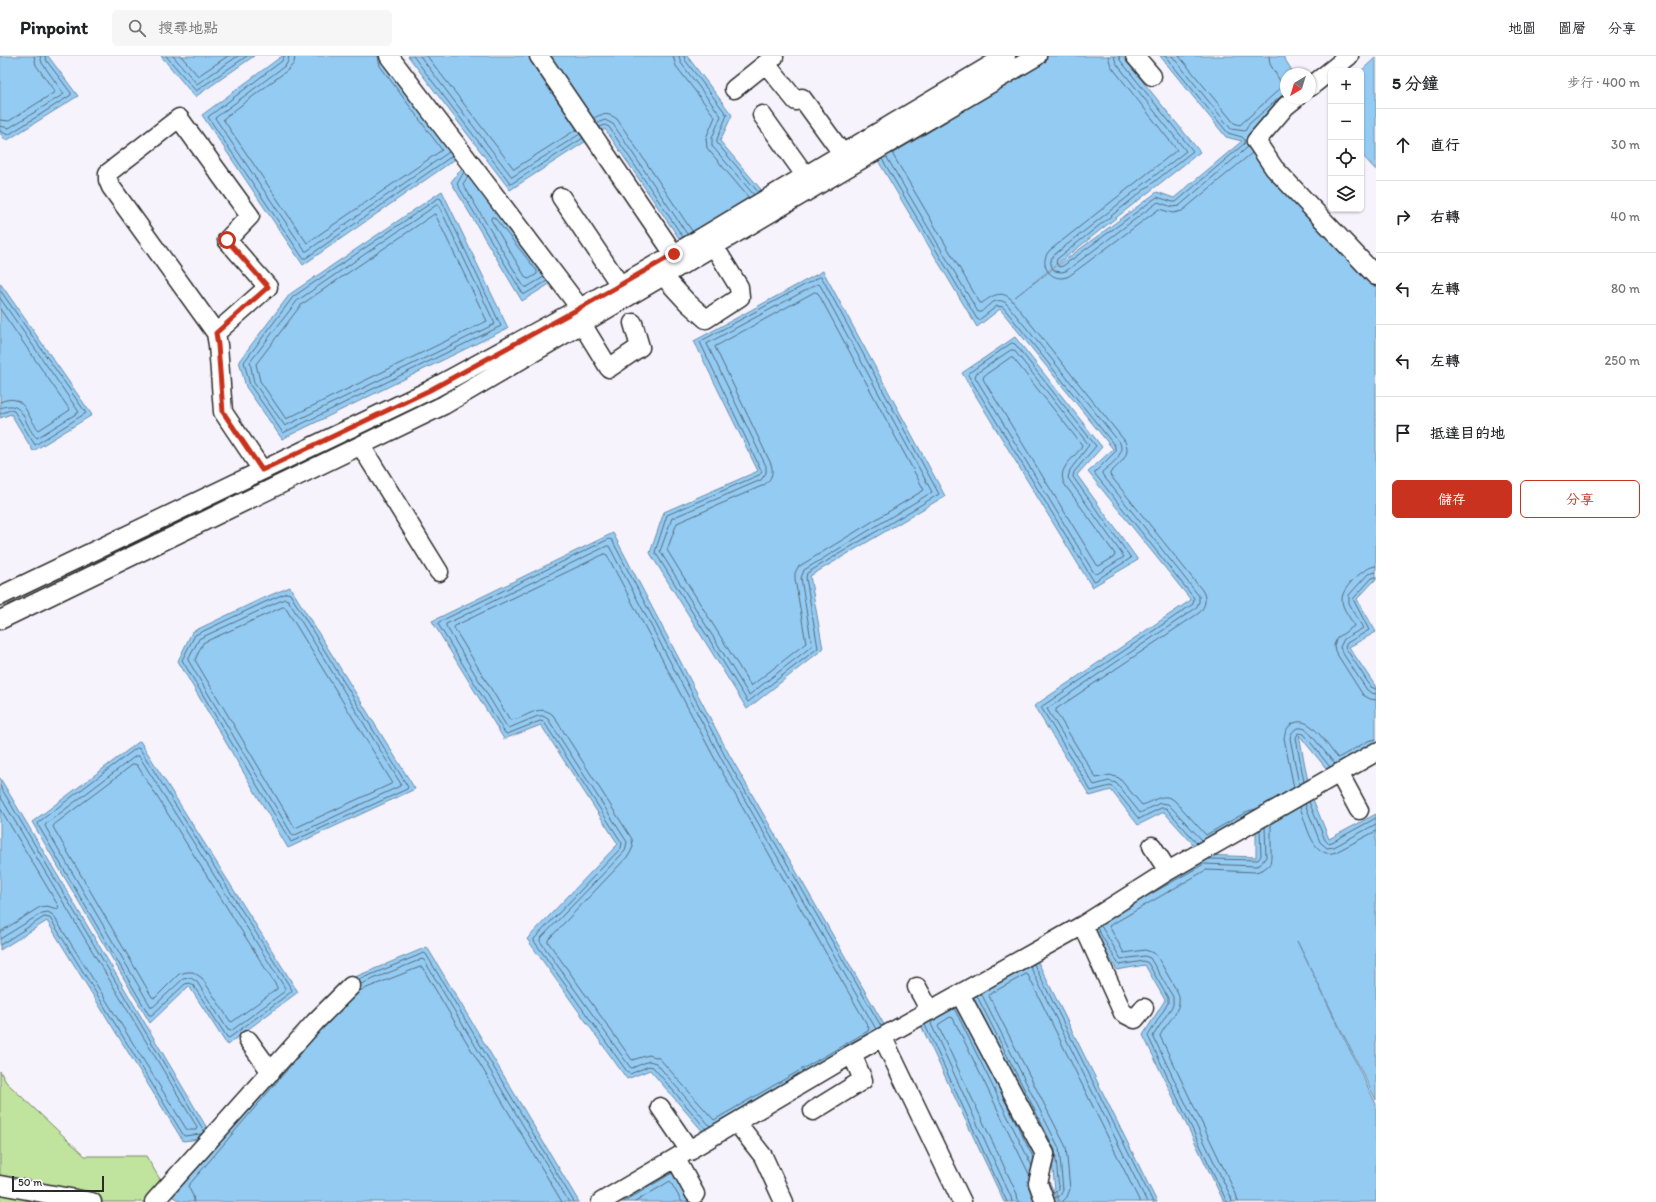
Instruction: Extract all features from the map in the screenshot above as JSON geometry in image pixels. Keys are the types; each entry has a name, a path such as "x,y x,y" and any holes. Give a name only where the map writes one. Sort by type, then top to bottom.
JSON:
{"street":[{"path":"389,56 581,316 609,368 640,347 633,323"},
{"path":"539,56 674,254"},
{"path":"0,620 444,405 581,316 620,285 1006,56"},
{"path":"0,596 430,390 663,276 1037,56"},
{"path":"1135,56 1152,76"},
{"path":"1316,82 1349,56"},
{"path":"734,89 770,60 796,101 802,98 842,153"},
{"path":"1288,104 1256,141 1274,168 1376,276"},
{"path":"762,115 805,176"},
{"path":"216,333 268,287 227,240 250,216 178,118 108,173 108,180 111,187 216,333 223,412 262,470"},
{"path":"561,197 620,285"},
{"path":"663,276 687,302 706,319 740,297 739,287 714,246"},
{"path":"361,446 439,572"},
{"path":"601,1202 852,1054 1083,925 1168,871 1376,752"},
{"path":"1339,773 1359,810"},
{"path":"1152,846 1168,871"},
{"path":"1083,925 1123,1013 1135,1019 1144,1008"},
{"path":"154,1202 315,1022 351,986"},
{"path":"917,987 930,1011"},
{"path":"960,994 1045,1154 1038,1183 1045,1202"},
{"path":"883,1038 962,1202"},
{"path":"248,1040 271,1072"},
{"path":"813,1111 863,1080 852,1054"},
{"path":"660,1107 683,1155 695,1194"},
{"path":"737,1123 763,1156 784,1202"},
{"path":"0,1185 92,1202"}],"green space":[{"path":"0,1071 6,1082 85,1156 146,1156 164,1186 163,1202 0,1202"}],"water":[{"path":"0,56 48,56 78,96 6,141 0,133"},
{"path":"161,56 254,56 195,97"},
{"path":"282,56 392,56 464,153 303,265 202,115"},
{"path":"408,56 687,56 732,115 720,141 775,206 691,256 605,129 510,190"},
{"path":"981,56 1122,56 1200,152 1015,297 1157,192 1174,198 1242,141 1226,137 1160,56 1283,56 1290,68 1280,68 1280,104 1254,131 1376,268 1376,579 1357,599 1376,632 1349,647 1376,687 1376,753 1334,778 1299,735 1310,792 1329,839 1376,814 1376,1100 1297,941 1376,1104 1376,1202 1224,1202 1143,1035 1165,1000 1145,965 1117,970 1087,920 1202,854 1164,812 1138,825 1111,790 1090,796 1034,706 1191,600 1088,472 1113,449 1000,309 977,327 871,149 995,74","holes":["1256,824 1256,857 1203,855"]},
{"path":"1376,57 1376,170 1364,157 1364,68"},
{"path":"468,160 561,277 522,301 451,182"},
{"path":"442,191 508,328 282,439 246,387 239,361 290,294"},
{"path":"823,271 945,496 810,576 823,649 747,709 650,553 664,512 758,471 694,341"},
{"path":"0,283 92,415 33,451 11,414 0,418"},
{"path":"1015,337 1102,447 1077,475 1138,560 1092,587 962,373"},
{"path":"613,533 730,756 890,1035 710,1140 650,1070 627,1079 527,939 618,844 541,725 504,739 432,621"},
{"path":"290,587 415,789 288,848 178,661 192,632"},
{"path":"140,741 298,992 227,1045 189,986 150,1023 32,822"},
{"path":"0,778 211,1135 343,982 427,947 579,1202 182,1202 164,1192 209,1138 183,1141 47,921 0,950"},
{"path":"1033,952 1157,1202 1060,1202 1055,1190 1051,1151 969,989"},
{"path":"958,995 1059,1202 1004,1202 918,1019"},
{"path":"678,1159 698,1202 607,1202"}],"route":[{"path":"227,240 268,287 216,333 223,412 262,470 430,390 580,308 674,254"}]}
